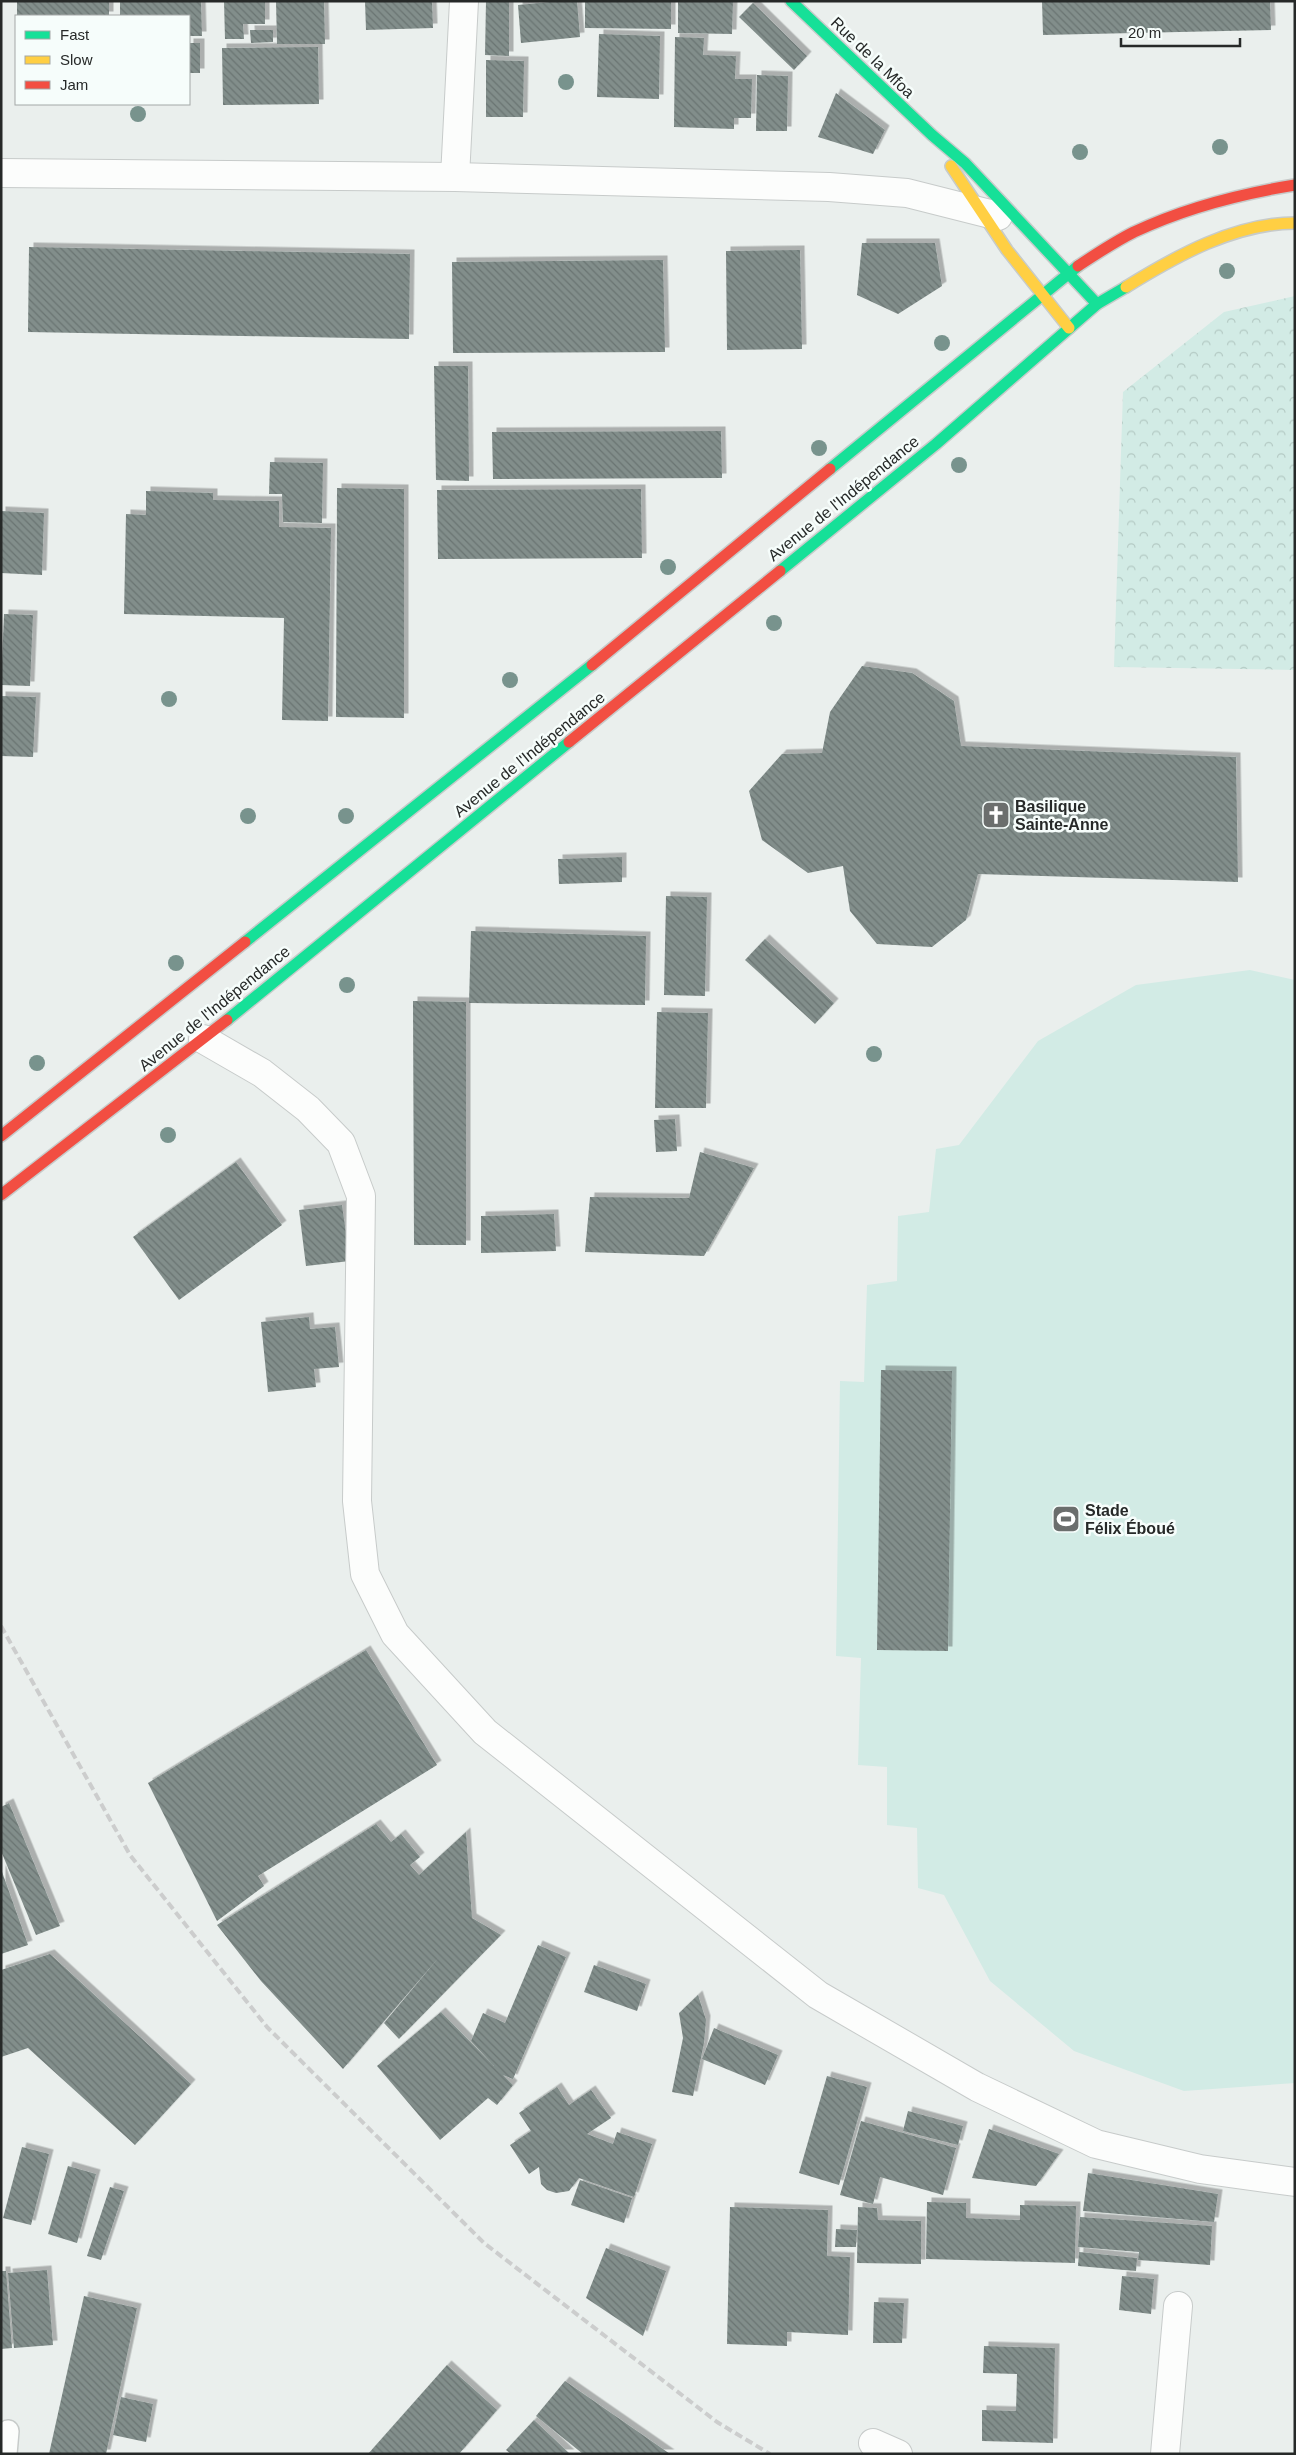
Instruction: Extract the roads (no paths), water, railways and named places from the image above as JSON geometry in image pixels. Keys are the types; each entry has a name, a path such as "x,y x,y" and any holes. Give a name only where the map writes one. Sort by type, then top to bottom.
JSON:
{"main road":[{"name":"Rue de la Mfoa","path":"791,1 932,135 965,163 1097,304"},
{"name":"Rue de la Mfoa","path":"932,135 980,212 1040,295 1069,328"},
{"path":"1040,295 1068,272 1132,233 1203,204 1264,189 1295,185"},
{"path":"1069,328 1097,304 1161,265 1220,238 1276,223 1295,223"},
{"name":"Avenue de l'Indépendance","path":"1,1136 589,668 1040,295"},
{"name":"Avenue de l'Indépendance","path":"1,1195 204,1039 936,444 1069,328"}],"street":[{"path":"455,177 464,1"},
{"path":"1,173 455,177 828,187 907,192 1017,220"},
{"path":"204,1039 262,1073 308,1109 341,1143 361,1196 357,1501 365,1574 395,1634 485,1732 818,1995 978,2087 1096,2144 1200,2169 1295,2182"},
{"path":"1164,2454 1178,2306"},
{"path":"873,2443 898,2454"}],"lane":[{"path":"6,2454 8,2431"}],"railway":[{"path":"1,1626 130,1855 267,2027 484,2243 717,2422 770,2454"}],"place":[{"name":"Basilique Sainte-Anne","path":"996,815"},
{"name":"Stade Félix Éboué","path":"1066,1519"}]}
